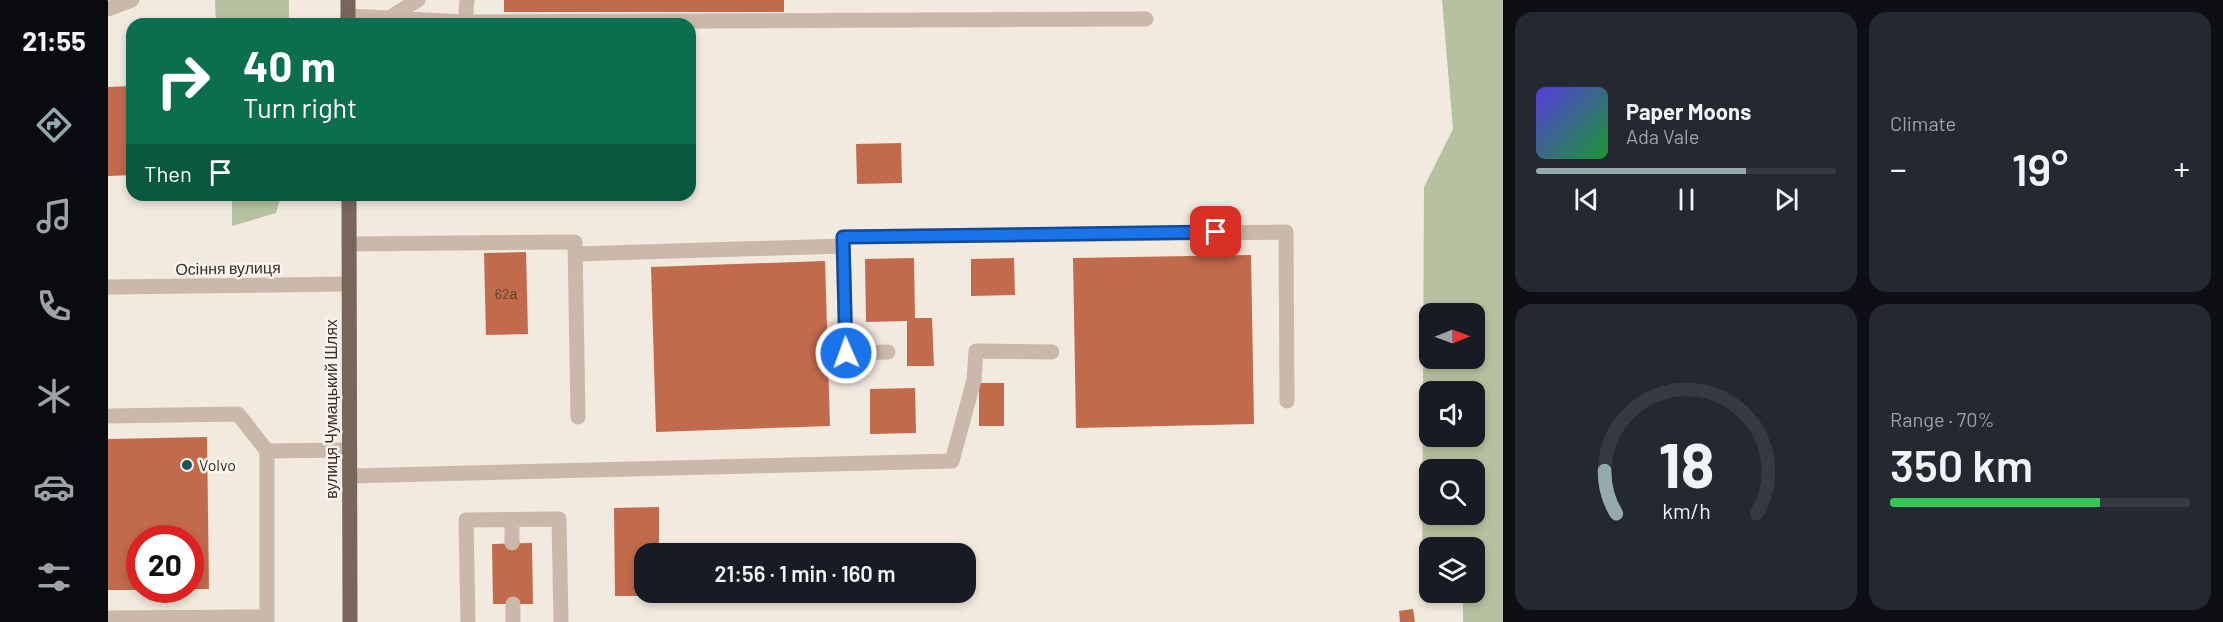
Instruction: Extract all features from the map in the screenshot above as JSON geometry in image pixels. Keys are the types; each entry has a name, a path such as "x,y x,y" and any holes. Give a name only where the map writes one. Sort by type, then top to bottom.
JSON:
{"main road":[{"path":"348,0 348,18"},
{"name":"вулиця Чумацький Шлях","path":"349,201 350,622"}],"street":[{"path":"108,9 132,0"},
{"path":"465,18 467,0"},
{"path":"389,18 410,2"},
{"path":"696,21 1146,19"},
{"path":"888,352 846,353 843,237 1286,232 1287,401"},
{"path":"349,244 575,242 578,417"},
{"path":"576,254 843,246"},
{"name":"Осіння вулиця","path":"108,287 349,285"},
{"path":"350,476 952,461 974,380 976,351 1052,352"},
{"path":"108,416 238,414 267,451 267,619 108,618"},
{"path":"267,451 350,450"},
{"path":"468,622 466,520 559,519 561,622"},
{"path":"512,520 512,543"},
{"path":"513,604 513,622"}],"green space":[{"path":"215,0 289,0 289,18 216,18"},
{"path":"1442,0 1503,0 1503,622 1463,622 1463,603 1485,603 1485,537 1422,537 1422,525 1485,525 1485,459 1423,459 1423,447 1485,447 1485,381 1423,381 1423,369 1485,369 1485,303 1423,303 1424,187 1453,129"},
{"path":"232,201 279,201 276,213 232,226"}],"building":[{"path":"504,0 784,0 784,12 504,12"},
{"path":"126,86 126,175 108,176 108,87"},
{"path":"901,143 902,183 857,184 856,144"},
{"path":"526,252 528,334 486,335 484,253"},
{"path":"1251,255 1254,424 1076,428 1073,258"},
{"path":"914,258 915,318 932,318 934,366 907,366 907,321 866,322 865,259"},
{"path":"1014,258 1015,295 971,296 971,259"},
{"path":"825,261 830,426 656,432 651,267"},
{"path":"979,383 1004,383 1004,426 979,426"},
{"path":"915,388 916,433 870,434 870,389"},
{"path":"207,437 209,589 204,589 204,525 126,525 126,590 108,590 108,439"},
{"path":"659,507 659,543 634,543 634,596 615,596 614,508"},
{"path":"532,543 533,604 493,604 492,544"},
{"path":"1413,609 1415,622 1400,622 1399,611"}],"place":[{"name":"Volvo","path":"187,465"}],"route":[{"path":"846,353 843,237 1216,232"}]}
